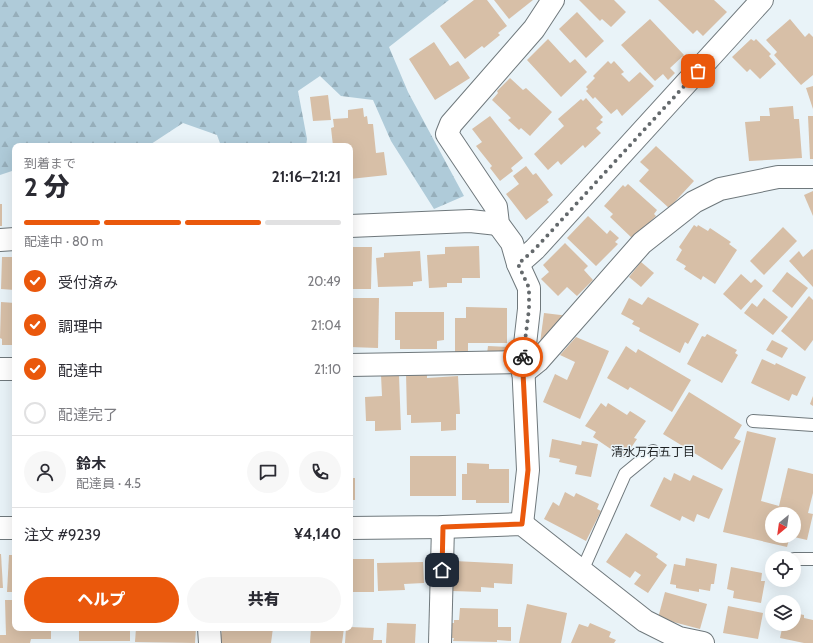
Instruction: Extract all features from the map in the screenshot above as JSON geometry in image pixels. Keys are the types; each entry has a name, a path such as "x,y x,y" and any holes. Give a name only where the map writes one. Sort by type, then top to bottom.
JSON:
{"street":[{"path":"522,524 528,470 523,367 529,309 529,288 518,264 512,243 498,224 496,207 447,134 451,124 534,29 553,0"},
{"path":"518,264 535,249 762,0"},
{"path":"353,365 523,367 538,361 642,243 694,202 720,189 778,177 813,176"},
{"path":"353,226 470,221 498,224"},
{"path":"0,240 12,239"},
{"path":"0,369 12,369"},
{"path":"353,528 522,524 645,621 678,638 703,643"},
{"path":"440,643 443,527"},
{"path":"0,528 12,528"},
{"path":"209,631 210,643"}],"lane":[{"path":"753,421 813,425"},
{"path":"582,571 625,474 653,451"},
{"path":"801,559 813,560"}],"green space":[{"path":"0,0 449,0 389,47 408,92 464,196 434,209 391,141 373,100 341,96 320,76 298,91 307,139 306,143 220,143 217,135 183,123 153,143 12,143 12,171 0,175"}],"building":[{"path":"474,0 487,0 507,26 498,33 500,35 484,48 482,46 465,59 440,26"},
{"path":"494,0 533,0 509,19"},
{"path":"579,0 614,0 626,12 611,27 602,19 600,21"},
{"path":"658,0 714,0 727,12 703,36 697,30 693,34"},
{"path":"577,12 604,41 586,58 559,29"},
{"path":"650,19 684,55 670,68 675,73 668,80 663,74 655,81 621,45"},
{"path":"790,19 805,37 809,33 813,37 813,75 801,85 774,55 777,52 766,40"},
{"path":"548,39 570,63 575,59 587,72 561,97 527,60"},
{"path":"751,39 754,41 756,39 771,54 769,56 776,64 760,79 750,69 747,72 732,57"},
{"path":"434,42 450,66 458,61 470,78 435,100 409,59"},
{"path":"608,61 611,64 614,61 624,72 621,74 629,82 640,72 654,86 622,116 617,109 611,114 595,97 593,99 586,91 588,89 586,87 595,78 593,76"},
{"path":"510,78 523,90 526,88 552,112 530,136 521,128 519,130 508,120 511,118 492,100 498,93 497,91"},
{"path":"813,86 813,109 806,88"},
{"path":"328,95 331,120 313,121 310,97"},
{"path":"586,98 603,117 600,120 603,122 596,128 601,133 585,148 583,145 561,165 558,161 548,170 534,154 564,126 558,119 581,99 583,101"},
{"path":"793,106 794,119 799,119 802,158 749,161 745,122 760,121 760,116 770,116 769,108"},
{"path":"363,108 364,117 367,116 368,124 373,124 376,153 384,152 387,175 353,179 353,143 333,143 331,128 334,127 333,119 348,118 348,110"},
{"path":"490,116 523,158 511,168 513,171 500,181 490,168 492,166 476,146 482,142 472,129"},
{"path":"808,116 813,116 813,159 810,159"},
{"path":"656,146 694,181 669,208 639,181 649,170 640,162"},
{"path":"526,166 533,175 536,173 553,195 547,200 549,202 526,220 506,194 519,184 513,176"},
{"path":"628,184 657,210 654,214 656,216 633,239 610,217 613,214 604,206 623,185 625,187"},
{"path":"813,191 813,216 804,195"},
{"path":"0,204 2,204 2,226 0,226"},
{"path":"588,216 607,234 610,230 619,238 615,242 618,244 596,266 567,238"},
{"path":"694,225 697,227 698,225 708,231 710,228 731,242 729,244 737,250 715,284 703,276 701,280 684,269 686,266 676,260 682,250 679,247"},
{"path":"783,227 797,241 764,275 750,261"},
{"path":"565,243 588,266 584,270 593,280 577,296 567,287 558,296 541,279 549,272 543,265"},
{"path":"479,246 480,278 462,278 462,283 447,283 447,287 429,288 427,255 445,254 445,247"},
{"path":"353,247 372,247 371,289 353,289"},
{"path":"812,249 813,287 789,261 799,251 803,257"},
{"path":"420,251 422,281 413,282 413,286 378,287 376,258 384,257 384,253"},
{"path":"2,257 12,257 12,290 1,289"},
{"path":"641,262 654,273 641,287 629,277"},
{"path":"787,272 808,288 792,308 772,291"},
{"path":"741,274 751,283 755,279 763,286 741,310 723,294"},
{"path":"809,296 813,300 813,340 805,351 781,331"},
{"path":"648,297 699,324 688,344 685,342 680,353 639,331 640,328 632,324 634,321 621,314 629,298 642,305"},
{"path":"353,298 379,298 378,348 353,347"},
{"path":"764,298 788,317 773,335 744,313 752,303 757,307"},
{"path":"1,302 12,303 12,345 2,345 2,339 0,338"},
{"path":"466,307 507,308 507,343 468,343 468,353 455,353 455,318 466,318"},
{"path":"395,312 444,312 444,340 437,341 437,349 400,349 400,340 395,340"},
{"path":"544,313 569,316 540,343"},
{"path":"707,334 737,350 735,353 738,355 722,383 687,364 702,336 705,337"},
{"path":"576,337 609,351 580,419 543,402 555,374 567,380 575,362 560,355"},
{"path":"772,340 788,348 782,358 766,350"},
{"path":"488,346 509,347 509,355 487,354"},
{"path":"626,346 636,353 638,349 691,380 672,412 630,387 628,390 607,378"},
{"path":"762,359 775,365 776,363 806,377 797,396 792,394 789,401 751,383"},
{"path":"427,372 427,378 458,376 460,414 456,414 456,430 441,431 441,422 411,423 411,415 407,415 406,373"},
{"path":"381,375 399,375 401,430 375,431 375,421 366,421 365,397 382,396"},
{"path":"689,392 742,425 734,438 741,441 722,470 663,434"},
{"path":"813,396 813,406 810,404"},
{"path":"601,403 606,407 608,403 627,415 630,411 646,421 634,438 637,439 624,458 593,437 596,432 585,426"},
{"path":"747,431 776,438 761,501 779,506 788,468 813,474 813,493 808,513 813,514 807,540 801,539 801,507 765,507 765,542 723,532"},
{"path":"552,439 581,445 582,441 598,444 591,477 575,474 577,466 559,462 560,459 549,457"},
{"path":"410,456 456,456 456,496 410,496"},
{"path":"467,463 489,464 489,469 509,469 509,503 476,503 476,500 462,500 462,474 467,474"},
{"path":"674,473 690,481 693,475 723,489 709,519 697,514 694,522 682,516 680,521 650,506 664,477 671,481"},
{"path":"353,478 355,478 355,500 353,500"},
{"path":"565,492 574,497 576,493 599,504 597,509 601,511 586,541 544,519 553,502 559,506"},
{"path":"626,533 658,554 656,557 667,565 648,593 634,584 641,575 635,571 630,578 606,562"},
{"path":"770,543 788,543 787,547"},
{"path":"1,554 3,588 0,588"},
{"path":"9,555 12,555 12,592 7,592"},
{"path":"686,558 717,564 714,584 711,584 710,591 699,589 699,592 676,588 676,585 670,584 674,564 685,566"},
{"path":"353,559 374,559 374,592 353,592"},
{"path":"454,561 513,564 512,584 494,583 494,588 481,587 481,592 453,591"},
{"path":"423,562 424,583 404,584 405,590 378,591 377,563"},
{"path":"731,567 762,573 761,581 765,581 761,603 733,598 734,591 727,589"},
{"path":"665,592 707,604 700,629 658,618"},
{"path":"5,600 12,600 12,631 51,631 51,639 31,639 30,643 0,643 0,635 6,635"},
{"path":"527,604 567,613 561,643 519,643"},
{"path":"728,606 763,613 758,639 723,633"},
{"path":"460,608 498,609 498,627 511,627 511,641 453,641 454,638 447,638 448,623 454,623 454,620 459,620"},
{"path":"801,614 804,615 804,618 813,620 813,643 804,643 780,638 782,631 801,631"},
{"path":"387,623 416,624 415,643 386,643"},
{"path":"590,623 611,632 609,637 616,640 614,643 571,643 579,624 588,627"},
{"path":"353,627 374,628 373,640 382,640 382,643 345,643 346,631 353,631"},
{"path":"79,631 130,631 130,641 79,641"},
{"path":"136,631 196,631 195,643 135,642"},
{"path":"222,631 273,631 271,643 220,643"},
{"path":"311,631 344,631 342,643 310,643"}],"way so far":[{"path":"523,357 529,309 529,288 518,264 535,249 698,71"}],"district":[{"name":"清水万石五丁目","path":"653,451"}],"route":[{"path":"442,570 443,527 522,524 528,470 523,357"}]}
